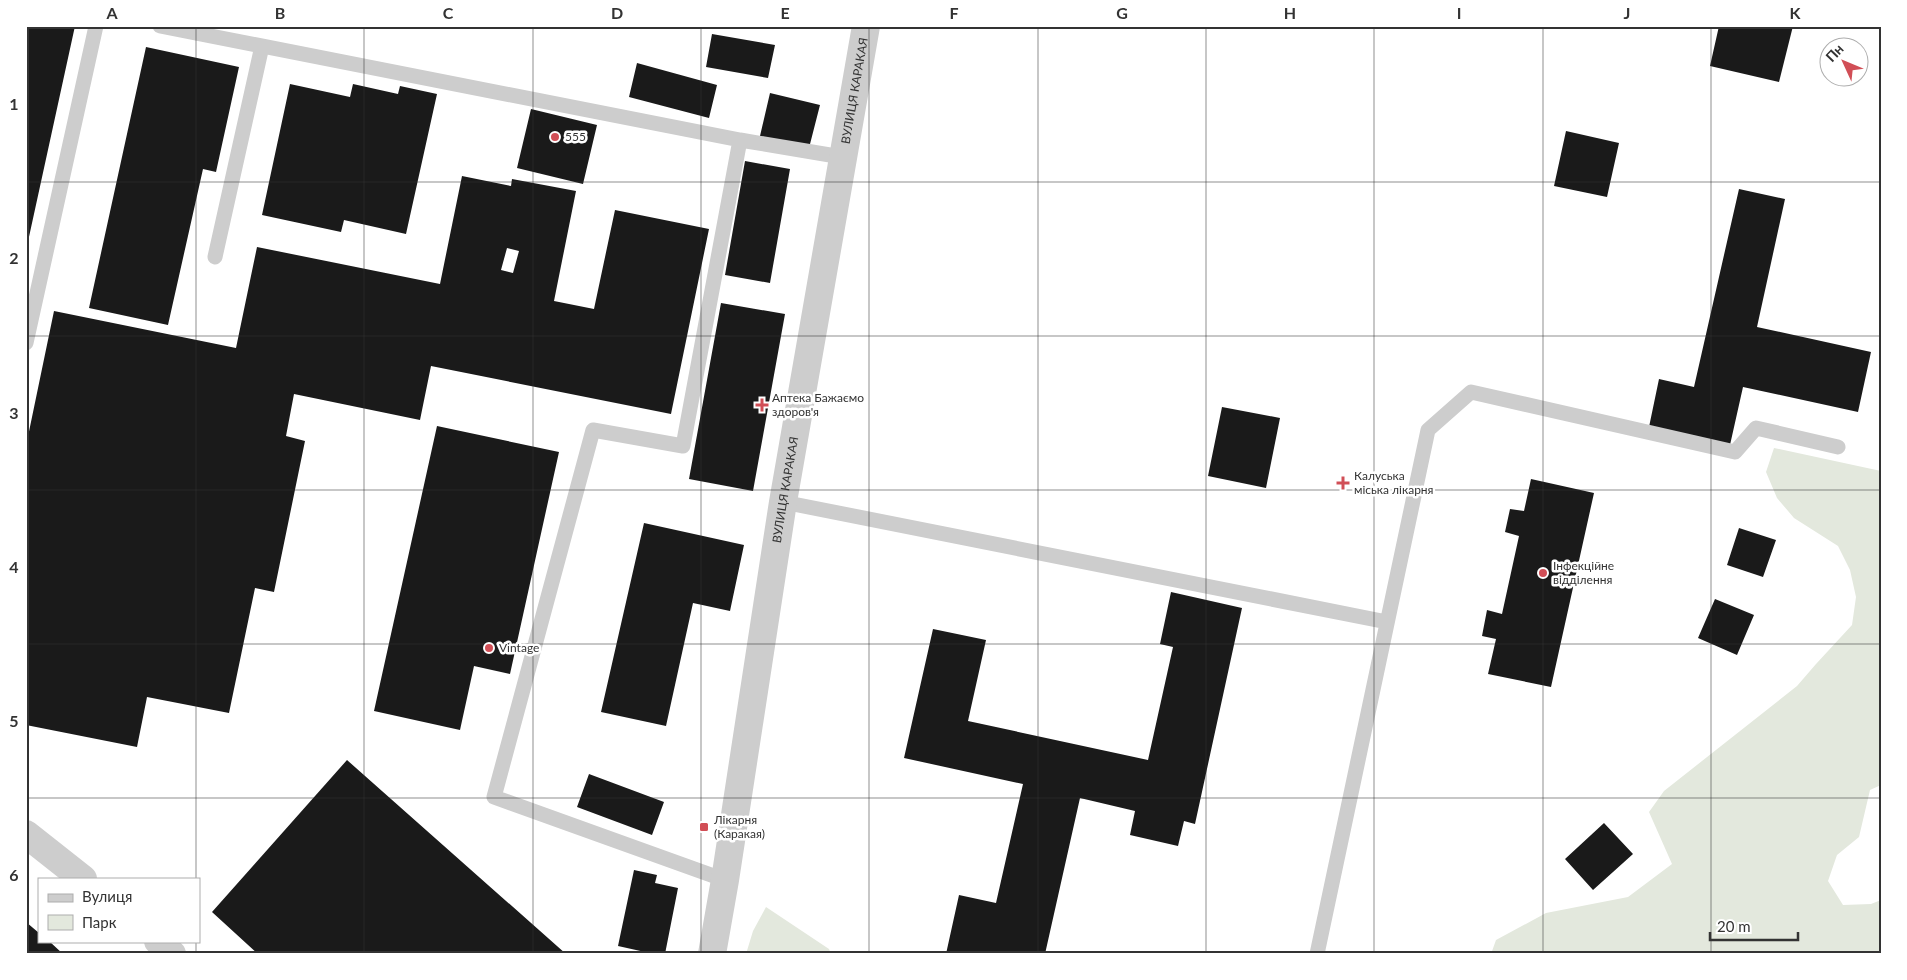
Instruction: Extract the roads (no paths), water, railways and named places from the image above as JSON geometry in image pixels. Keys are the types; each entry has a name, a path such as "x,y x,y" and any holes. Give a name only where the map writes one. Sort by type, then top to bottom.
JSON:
{"street":[{"name":"ВУЛИЦЯ КАРАКАЯ","path":"712,954 783,502 866,26"},
{"path":"26,834 82,878"},
{"path":"159,942 172,954"}],"lane":[{"path":"26,343 96,26"},
{"path":"160,26 740,140 842,157"},
{"path":"216,258 262,46"},
{"path":"725,880 494,797 593,430 683,446 740,140"},
{"path":"1317,954 1428,430 1471,392 1735,452 1756,428 1838,446"},
{"path":"783,502 1387,622"}],"place":[{"name":"555","path":"555,137"},
{"name":"Аптека Бажаємо здоров'я","path":"762,405"},
{"name":"Калуська міська лікарня","path":"1343,483"},
{"name":"Інфекційне відділення","path":"1543,573"},
{"name":"Vintage","path":"489,648"},
{"name":"Лікарня (Каракая)","path":"704,827"}]}
